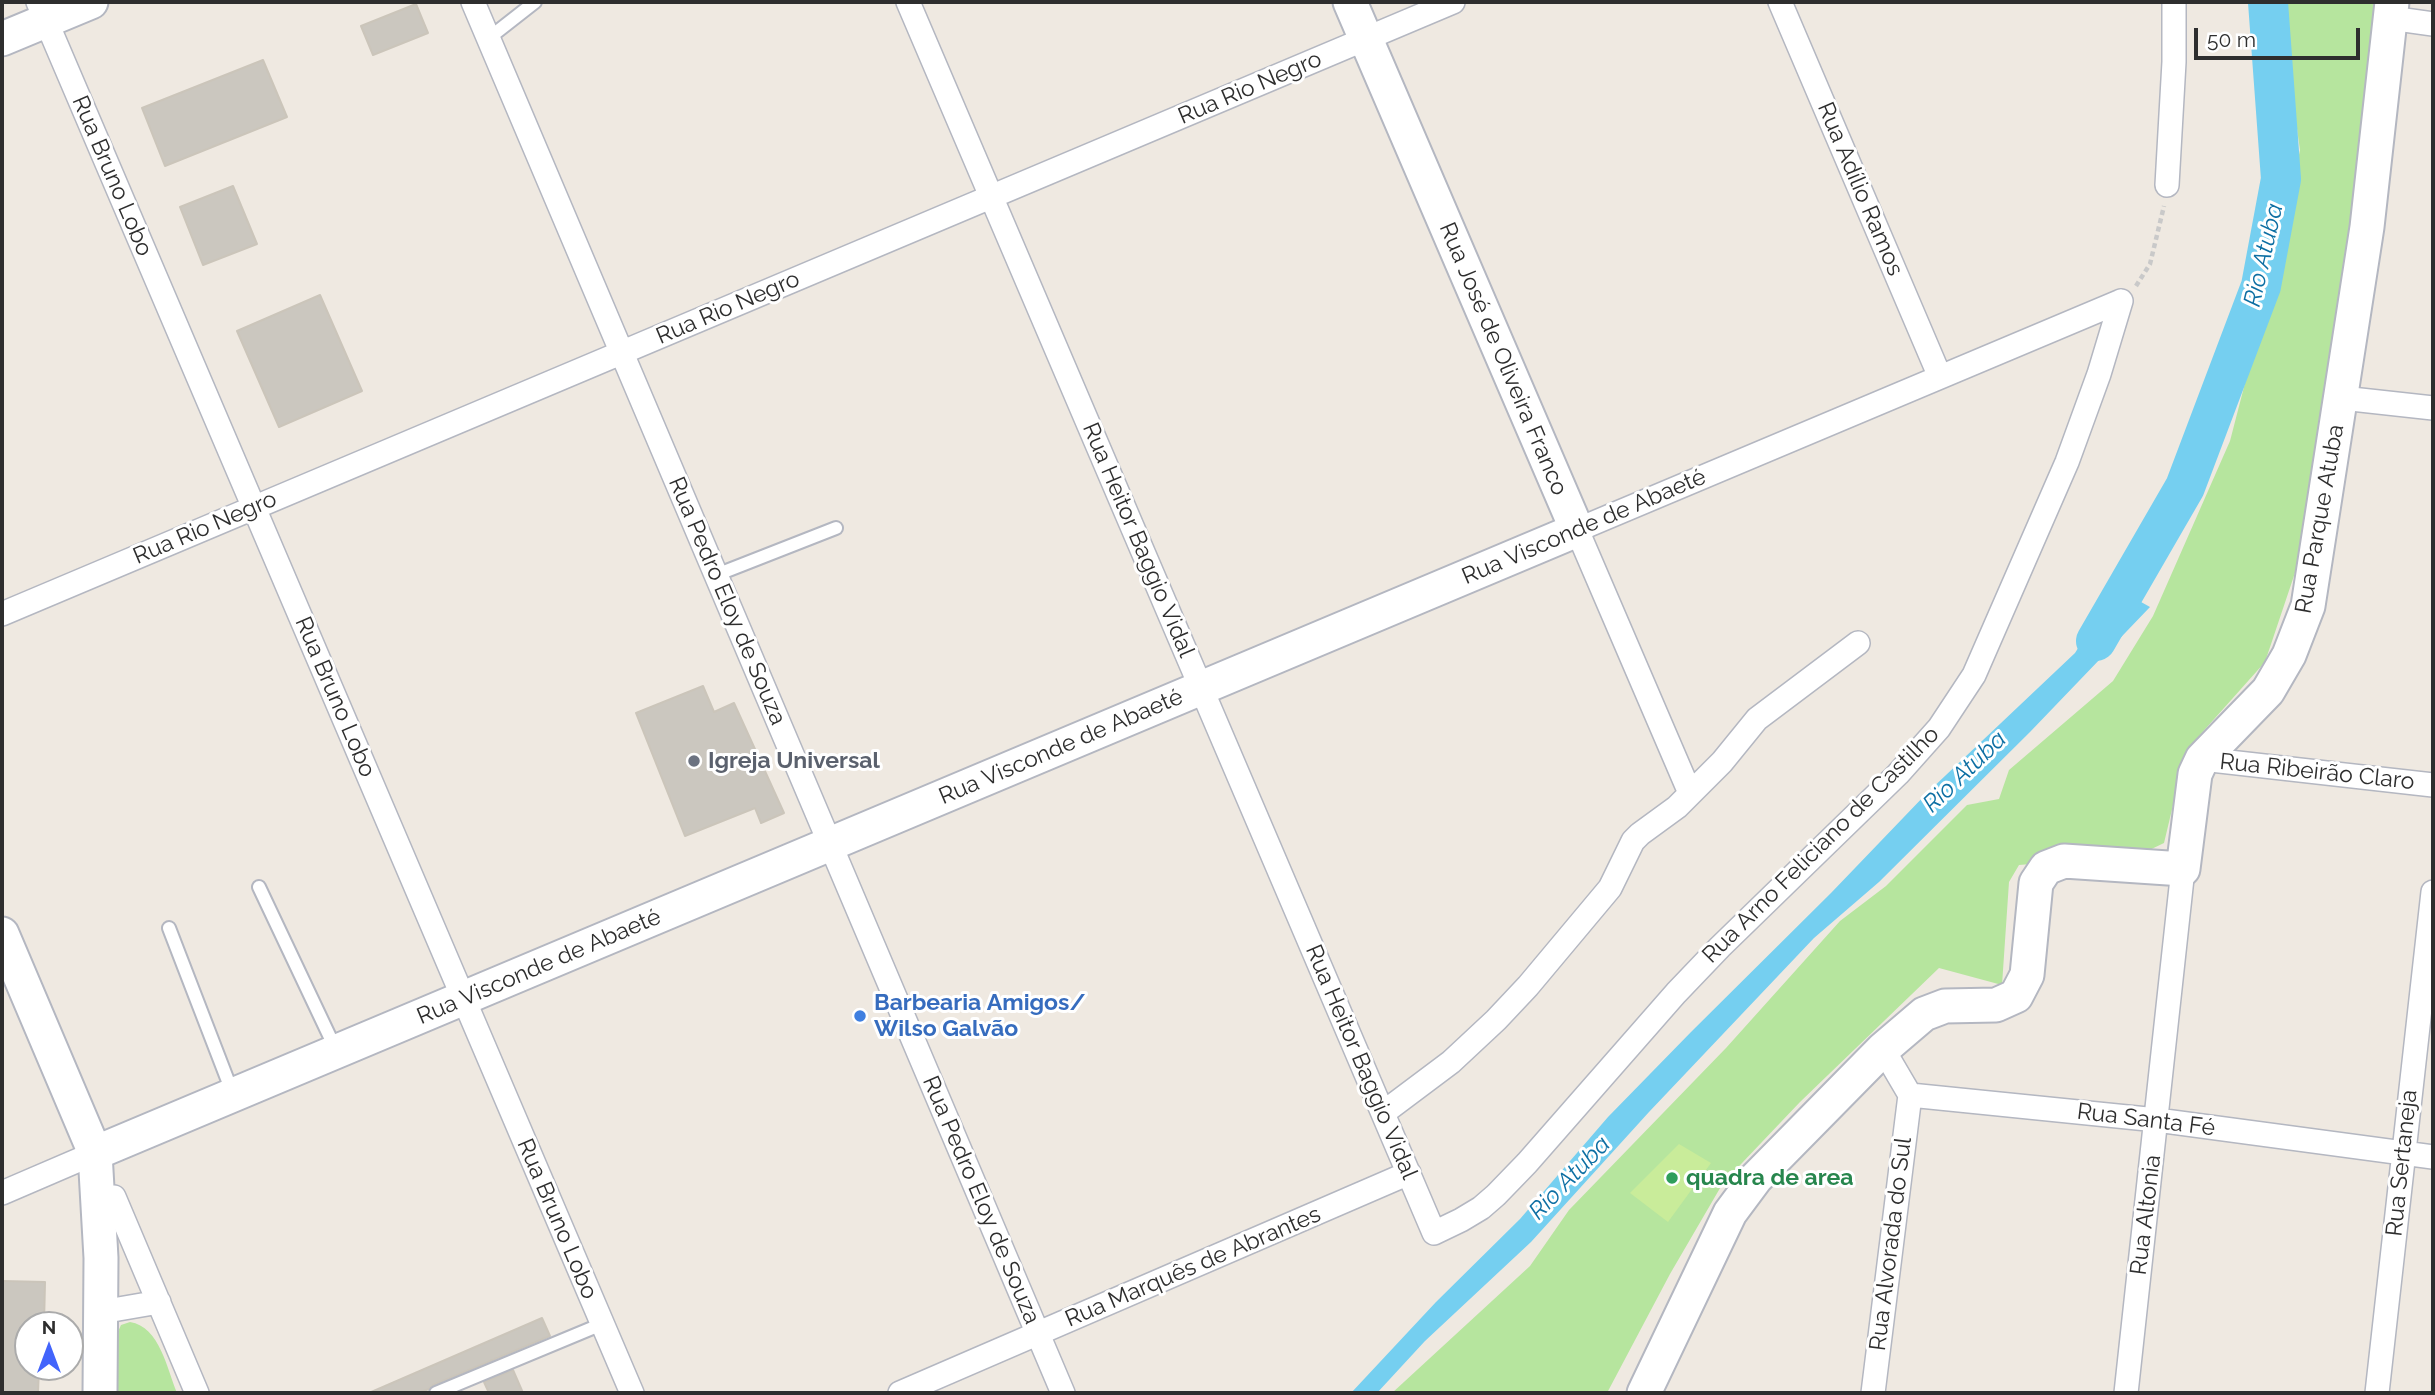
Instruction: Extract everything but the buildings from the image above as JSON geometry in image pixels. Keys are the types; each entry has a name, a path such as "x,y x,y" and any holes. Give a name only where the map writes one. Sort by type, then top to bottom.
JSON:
{"street":[{"path":"2,40 42,11 91,2"},
{"name":"Rua Pedro Eloy de Souza","path":"473,2 1063,1393"},
{"name":"Rua Heitor Baggio Vidal","path":"908,2 1434,1233"},
{"name":"Rua José de Oliveira Franco","path":"1350,2 1690,793"},
{"name":"Rua Rio Negro","path":"2,614 1453,2"},
{"name":"Rua Adílio Ramos","path":"1780,2 1940,377"},
{"path":"2168,185 2174,2"},
{"path":"2391,10 2433,24"},
{"name":"Rua Parque Atuba","path":"2183,869 2195,774 2202,759 2268,691 2289,654 2308,606 2367,228 2391,10"},
{"name":"Rua Bruno Lobo","path":"42,11 632,1393"},
{"name":"Rua Visconde de Abaeté","path":"2,1193 2120,301"},
{"name":"Rua Arno Feliciano de Castilho","path":"1434,1233 1481,1208 1496,1195 1676,993 1898,774 1938,728 1974,675 2067,462 2099,374 2120,301"},
{"path":"2342,398 2433,408"},
{"path":"1383,1113 1451,1062 1496,1020 1568,940 1610,888 1633,841 1640,834 1666,817 1722,762 1757,719 1858,643"},
{"name":"Rua Ribeirão Claro","path":"2202,759 2433,785"},
{"path":"1644,1393 1730,1213 1756,1178 1882,1049 1924,1014 1945,1006 1996,1005 2016,996 2027,975 2036,883 2046,867 2064,860 2183,869"},
{"name":"Rua Altonia","path":"2126,1393 2183,869"},
{"name":"Rua Sertaneja","path":"2377,1393 2433,892"},
{"path":"2,934 95,1153 101,1258 100,1393"},
{"path":"1882,1049 1910,1095"},
{"name":"Rua Santa Fé","path":"1910,1095 2157,1120 2433,1157"},
{"name":"Rua Alvorada do Sul","path":"1873,1393 1910,1095"},
{"name":"Rua Marquês de Abrantes","path":"901,1393 1409,1173"},
{"path":"114,1197 197,1393"},
{"path":"101,1312 159,1302"}],"lane":[{"path":"489,38 535,2"},
{"path":"716,575 836,528"},
{"path":"259,887 337,1052"},
{"path":"169,928 234,1095"},
{"path":"436,1393 602,1324"}],"path":[{"path":"2120,301 2138,284 2150,264 2168,185"}],"green space":[{"path":"2279,2 2378,2 2358,203 2301,555 2265,662 2191,745 2179,780 2164,843 2139,855 2019,865 2009,882 2002,985 1939,968 1800,1102 1723,1183 1670,1274 1607,1393 1392,1393 1530,1266 1569,1210 1726,1048 1840,921 1886,886 1967,805 1999,799 2009,770 2113,681 2153,616 2230,441 2280,248 2300,150"},
{"name":"quadra de area","path":"1679,1144 1711,1163 1668,1222 1630,1193"},
{"path":"130,1322 149,1332 155,1340 166,1361 177,1393 113,1393 116,1336 121,1325"}],"water":[{"path":"2116,588 2150,607 2030,732 1879,882 1814,938 1649,1112 1531,1242 1425,1341 1377,1393 1351,1393 1436,1302 1520,1219 1608,1117 1691,1032 1927,793 2075,653"}],"waterway":[{"name":"Rio Atuba","path":"2096,641 2185,487 2261,286 2281,179 2268,2"}],"place":[{"name":"Igreja Universal","path":"694,761"},
{"name":"Barbearia Amigos/ Wilso Galvão","path":"860,1016"},
{"name":"quadra de area","path":"1672,1178"}]}
